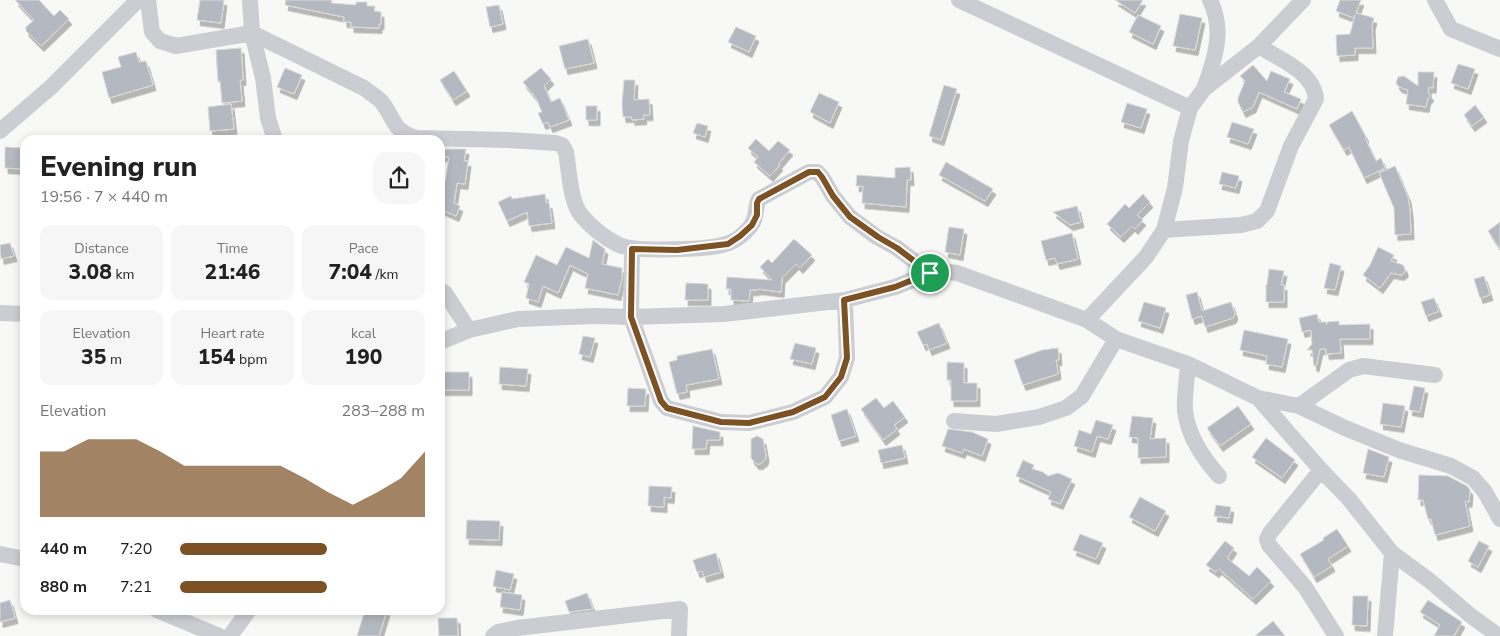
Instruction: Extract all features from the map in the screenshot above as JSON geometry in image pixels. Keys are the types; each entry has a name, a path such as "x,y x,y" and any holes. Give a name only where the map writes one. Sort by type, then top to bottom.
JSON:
{"street":[{"path":"0,131 51,87 138,0"},
{"path":"148,0 152,32 160,41 176,46 252,33 364,88 380,100 397,128 405,135"},
{"path":"250,0 252,33 263,78 268,118 273,135"},
{"path":"959,0 1190,108"},
{"path":"1204,89 1216,56 1218,30 1210,0"},
{"path":"1087,320 1146,257 1164,230 1175,188 1180,142 1190,108 1204,89 1259,46 1303,0"},
{"path":"1435,0 1451,29 1500,49"},
{"path":"1164,230 1241,225 1257,221 1267,211 1291,146 1316,99 1313,84 1301,72 1259,46"},
{"path":"445,139 508,140 562,145 566,152 575,204 579,213 596,230 620,245 632,249 677,250 728,244 752,225 757,215 759,199 809,172 818,172 833,196 850,217 897,248 930,273"},
{"path":"632,249 631,317 661,401 667,408 721,422 749,423 793,412 825,397 841,377 847,358 844,300"},
{"path":"445,340 469,330 518,319 724,314 844,300 895,287 930,273 957,273 1087,320 1116,339 1188,364 1258,398 1298,406 1399,450 1451,466 1473,478 1486,492 1500,519"},
{"path":"445,293 469,330"},
{"path":"0,313 20,314"},
{"path":"954,421 996,424 1039,417 1066,408 1082,396 1116,339"},
{"path":"1188,364 1185,411 1190,435 1204,458 1219,476"},
{"path":"1298,406 1349,370 1363,366 1436,375"},
{"path":"1258,398 1349,499 1392,553 1499,636"},
{"path":"1322,470 1267,539 1268,545 1305,587 1336,636"},
{"path":"1385,636 1392,553"},
{"path":"0,554 20,558"},
{"path":"493,636 498,632 517,628 680,609 679,636"},
{"path":"169,615 219,636"},
{"path":"230,636 246,615"}],"building":[{"path":"15,0 39,0 54,16 60,10 69,19 41,46 26,31 26,27 34,20"},
{"path":"200,0 224,0 221,23 197,20"},
{"path":"286,0 332,0 331,3 356,5 356,2 367,2 367,6 375,6 374,11 381,12 381,24 379,24 379,28 351,27 351,22 344,22 344,17 285,5"},
{"path":"1115,0 1143,0 1135,13"},
{"path":"1340,0 1361,0 1356,13 1374,18 1372,25 1373,48 1355,48 1355,55 1337,56 1336,35 1350,34 1355,15 1354,18 1336,11"},
{"path":"499,5 503,24 490,27 486,7"},
{"path":"1180,14 1202,18 1195,50 1173,46"},
{"path":"1138,15 1161,26 1153,44 1129,32"},
{"path":"736,27 756,36 749,52 728,42"},
{"path":"588,39 594,63 565,69 559,46"},
{"path":"241,48 243,80 240,80 242,101 222,103 220,81 218,82 216,50"},
{"path":"136,52 139,62 146,61 153,85 109,98 102,72 121,67 118,57"},
{"path":"1458,64 1475,69 1468,89 1451,83"},
{"path":"1253,65 1267,81 1271,71 1290,79 1284,92 1301,99 1297,109 1259,92 1253,107 1243,112 1238,98 1245,81 1240,76"},
{"path":"285,68 302,75 294,94 277,87"},
{"path":"541,68 551,79 544,86 551,102 560,98 569,120 550,127 548,122 543,124 538,113 542,112 536,98 523,82"},
{"path":"454,71 467,91 453,100 440,80"},
{"path":"1418,72 1434,72 1433,88 1429,87 1428,93 1431,95 1428,98 1426,107 1406,104 1408,90 1399,87 1396,83 1398,77 1404,76 1418,86"},
{"path":"624,80 635,80 634,100 649,99 650,115 643,115 644,119 632,120 632,117 623,117"},
{"path":"944,85 957,89 941,140 929,136"},
{"path":"819,93 839,102 830,123 810,112"},
{"path":"1127,103 1147,109 1141,128 1121,122"},
{"path":"231,104 234,129 210,131 208,107"},
{"path":"1475,105 1484,117 1472,126 1464,115"},
{"path":"586,106 597,106 597,120 586,120"},
{"path":"1352,111 1376,161 1381,158 1385,168 1364,178 1349,147 1344,150 1329,125"},
{"path":"1232,122 1254,129 1248,144 1227,137"},
{"path":"697,123 708,126 705,137 693,133"},
{"path":"756,139 769,151 778,141 790,150 770,176 754,162 758,157 748,148"},
{"path":"5,147 20,148 20,169 5,168"},
{"path":"445,149 466,149 464,161 468,161 465,184 457,183 454,203 460,206 456,216 445,211 445,182 449,157 445,156"},
{"path":"946,162 993,189 985,201 939,175"},
{"path":"1395,166 1408,197 1411,234 1395,235 1394,208 1379,173"},
{"path":"910,167 911,180 907,180 906,207 862,203 863,186 856,186 857,175 895,178 895,168"},
{"path":"1222,172 1239,176 1236,188 1219,184"},
{"path":"545,194 546,203 549,203 552,223 529,226 527,212 507,221 498,202 511,196 512,199"},
{"path":"1143,194 1150,202 1137,215 1143,220 1135,229 1132,226 1121,237 1107,224 1125,204 1129,208"},
{"path":"1077,206 1081,222 1070,225 1053,212"},
{"path":"1500,222 1500,249 1488,231"},
{"path":"949,227 964,229 960,255 945,252"},
{"path":"1072,233 1078,259 1057,264 1055,258 1046,260 1041,241"},
{"path":"794,239 812,255 800,268 796,264 782,278 781,292 758,289 750,290 749,301 731,300 731,289 726,289 727,277 772,280 760,267 768,259 772,263"},
{"path":"593,240 605,249 602,264 622,268 618,295 585,288 588,274 570,265 558,293 543,286 538,302 526,298 529,284 524,282 536,255 557,265 566,247 589,258"},
{"path":"10,243 14,256 1,259 0,245"},
{"path":"1378,247 1394,255 1391,261 1403,265 1405,269 1405,272 1401,275 1391,273 1380,288 1363,275"},
{"path":"1330,263 1341,266 1335,290 1324,288"},
{"path":"1269,269 1284,271 1281,285 1284,285 1284,302 1266,302 1266,285"},
{"path":"1484,276 1490,295 1480,298 1474,279"},
{"path":"686,283 708,284 708,300 685,300"},
{"path":"1197,292 1202,311 1231,302 1235,314 1233,318 1205,327 1202,316 1192,319 1186,295"},
{"path":"1434,298 1439,311 1426,316 1421,302"},
{"path":"1144,302 1166,308 1160,328 1138,321"},
{"path":"1317,314 1319,322 1327,322 1326,325 1328,322 1339,321 1339,325 1370,324 1370,339 1340,339 1341,353 1326,354 1326,349 1320,349 1316,366 1314,366 1312,350 1307,350 1312,344 1311,330 1302,332 1299,318"},
{"path":"939,323 947,343 929,350 927,344 923,345 917,332"},
{"path":"1244,330 1288,339 1282,367 1266,364 1267,356 1240,350"},
{"path":"583,336 595,338 590,357 579,354"},
{"path":"795,343 816,348 812,364 790,359"},
{"path":"1058,348 1059,360 1056,360 1058,374 1023,385 1014,360 1042,350"},
{"path":"712,349 719,379 686,385 687,392 677,394 669,362 677,360 677,356"},
{"path":"947,362 964,363 964,383 977,383 977,401 951,401 951,380 947,380"},
{"path":"500,367 528,369 526,386 499,384"},
{"path":"445,372 469,372 469,390 445,390"},
{"path":"1414,386 1425,388 1420,412 1409,410"},
{"path":"628,388 646,389 645,406 627,406"},
{"path":"876,398 884,408 893,401 905,417 894,425 897,429 883,440 861,409"},
{"path":"1383,403 1405,406 1401,427 1380,424"},
{"path":"1238,406 1251,424 1220,446 1207,428"},
{"path":"847,409 856,436 839,441 831,415"},
{"path":"1132,416 1153,418 1150,439 1166,438 1166,457 1138,458 1138,438 1129,437"},
{"path":"1096,420 1113,425 1108,439 1097,436 1092,452 1074,446 1079,430 1091,434"},
{"path":"693,426 720,432 720,440 707,440 706,449 692,449"},
{"path":"948,429 972,432 988,439 982,456 964,449 962,453 942,446"},
{"path":"757,436 763,439 766,456 765,460 760,464 756,464 751,458 751,439"},
{"path":"1266,438 1295,460 1282,478 1252,457"},
{"path":"902,445 905,458 881,463 878,450"},
{"path":"1368,449 1389,457 1384,477 1363,473"},
{"path":"1023,460 1034,465 1032,469 1043,472 1048,476 1058,473 1072,479 1060,504 1048,499 1051,492 1016,476"},
{"path":"1419,475 1448,476 1467,486 1470,490 1469,502 1465,501 1470,526 1435,535 1423,500 1418,500"},
{"path":"649,486 672,487 671,498 664,497 664,507 648,506"},
{"path":"1140,497 1166,511 1155,531 1129,517"},
{"path":"1216,505 1231,507 1229,518 1214,516"},
{"path":"467,520 500,521 499,540 466,539"},
{"path":"1337,529 1348,546 1328,559 1332,566 1314,577 1300,554 1324,540 1323,538"},
{"path":"1080,534 1103,543 1096,559 1073,550"},
{"path":"1225,541 1234,548 1227,558 1249,576 1257,567 1271,581 1253,599 1219,569 1216,572 1206,565"},
{"path":"1479,541 1489,546 1478,567 1468,561"},
{"path":"716,553 721,572 704,577 702,571 697,572 693,560"},
{"path":"496,570 514,574 510,590 493,586"},
{"path":"502,592 522,595 520,610 500,607"},
{"path":"587,593 593,609 569,612 565,601"},
{"path":"1353,596 1368,596 1367,626 1352,625"},
{"path":"10,600 15,618 0,622 0,603"},
{"path":"1428,600 1462,622 1454,636 1434,636 1440,625 1420,612"},
{"path":"363,615 385,615 379,636 357,636"},
{"path":"438,618 457,618 458,636 439,636"},
{"path":"1273,621 1285,636 1255,636"}],"route":[{"path":"809,172 818,172 833,196 850,217 897,248 930,273 895,287 844,300 847,358 841,377 825,397 793,412 749,423 721,422 667,408 661,401 631,317 632,249 677,250 728,244 752,225 757,215 759,199 809,172"}]}
